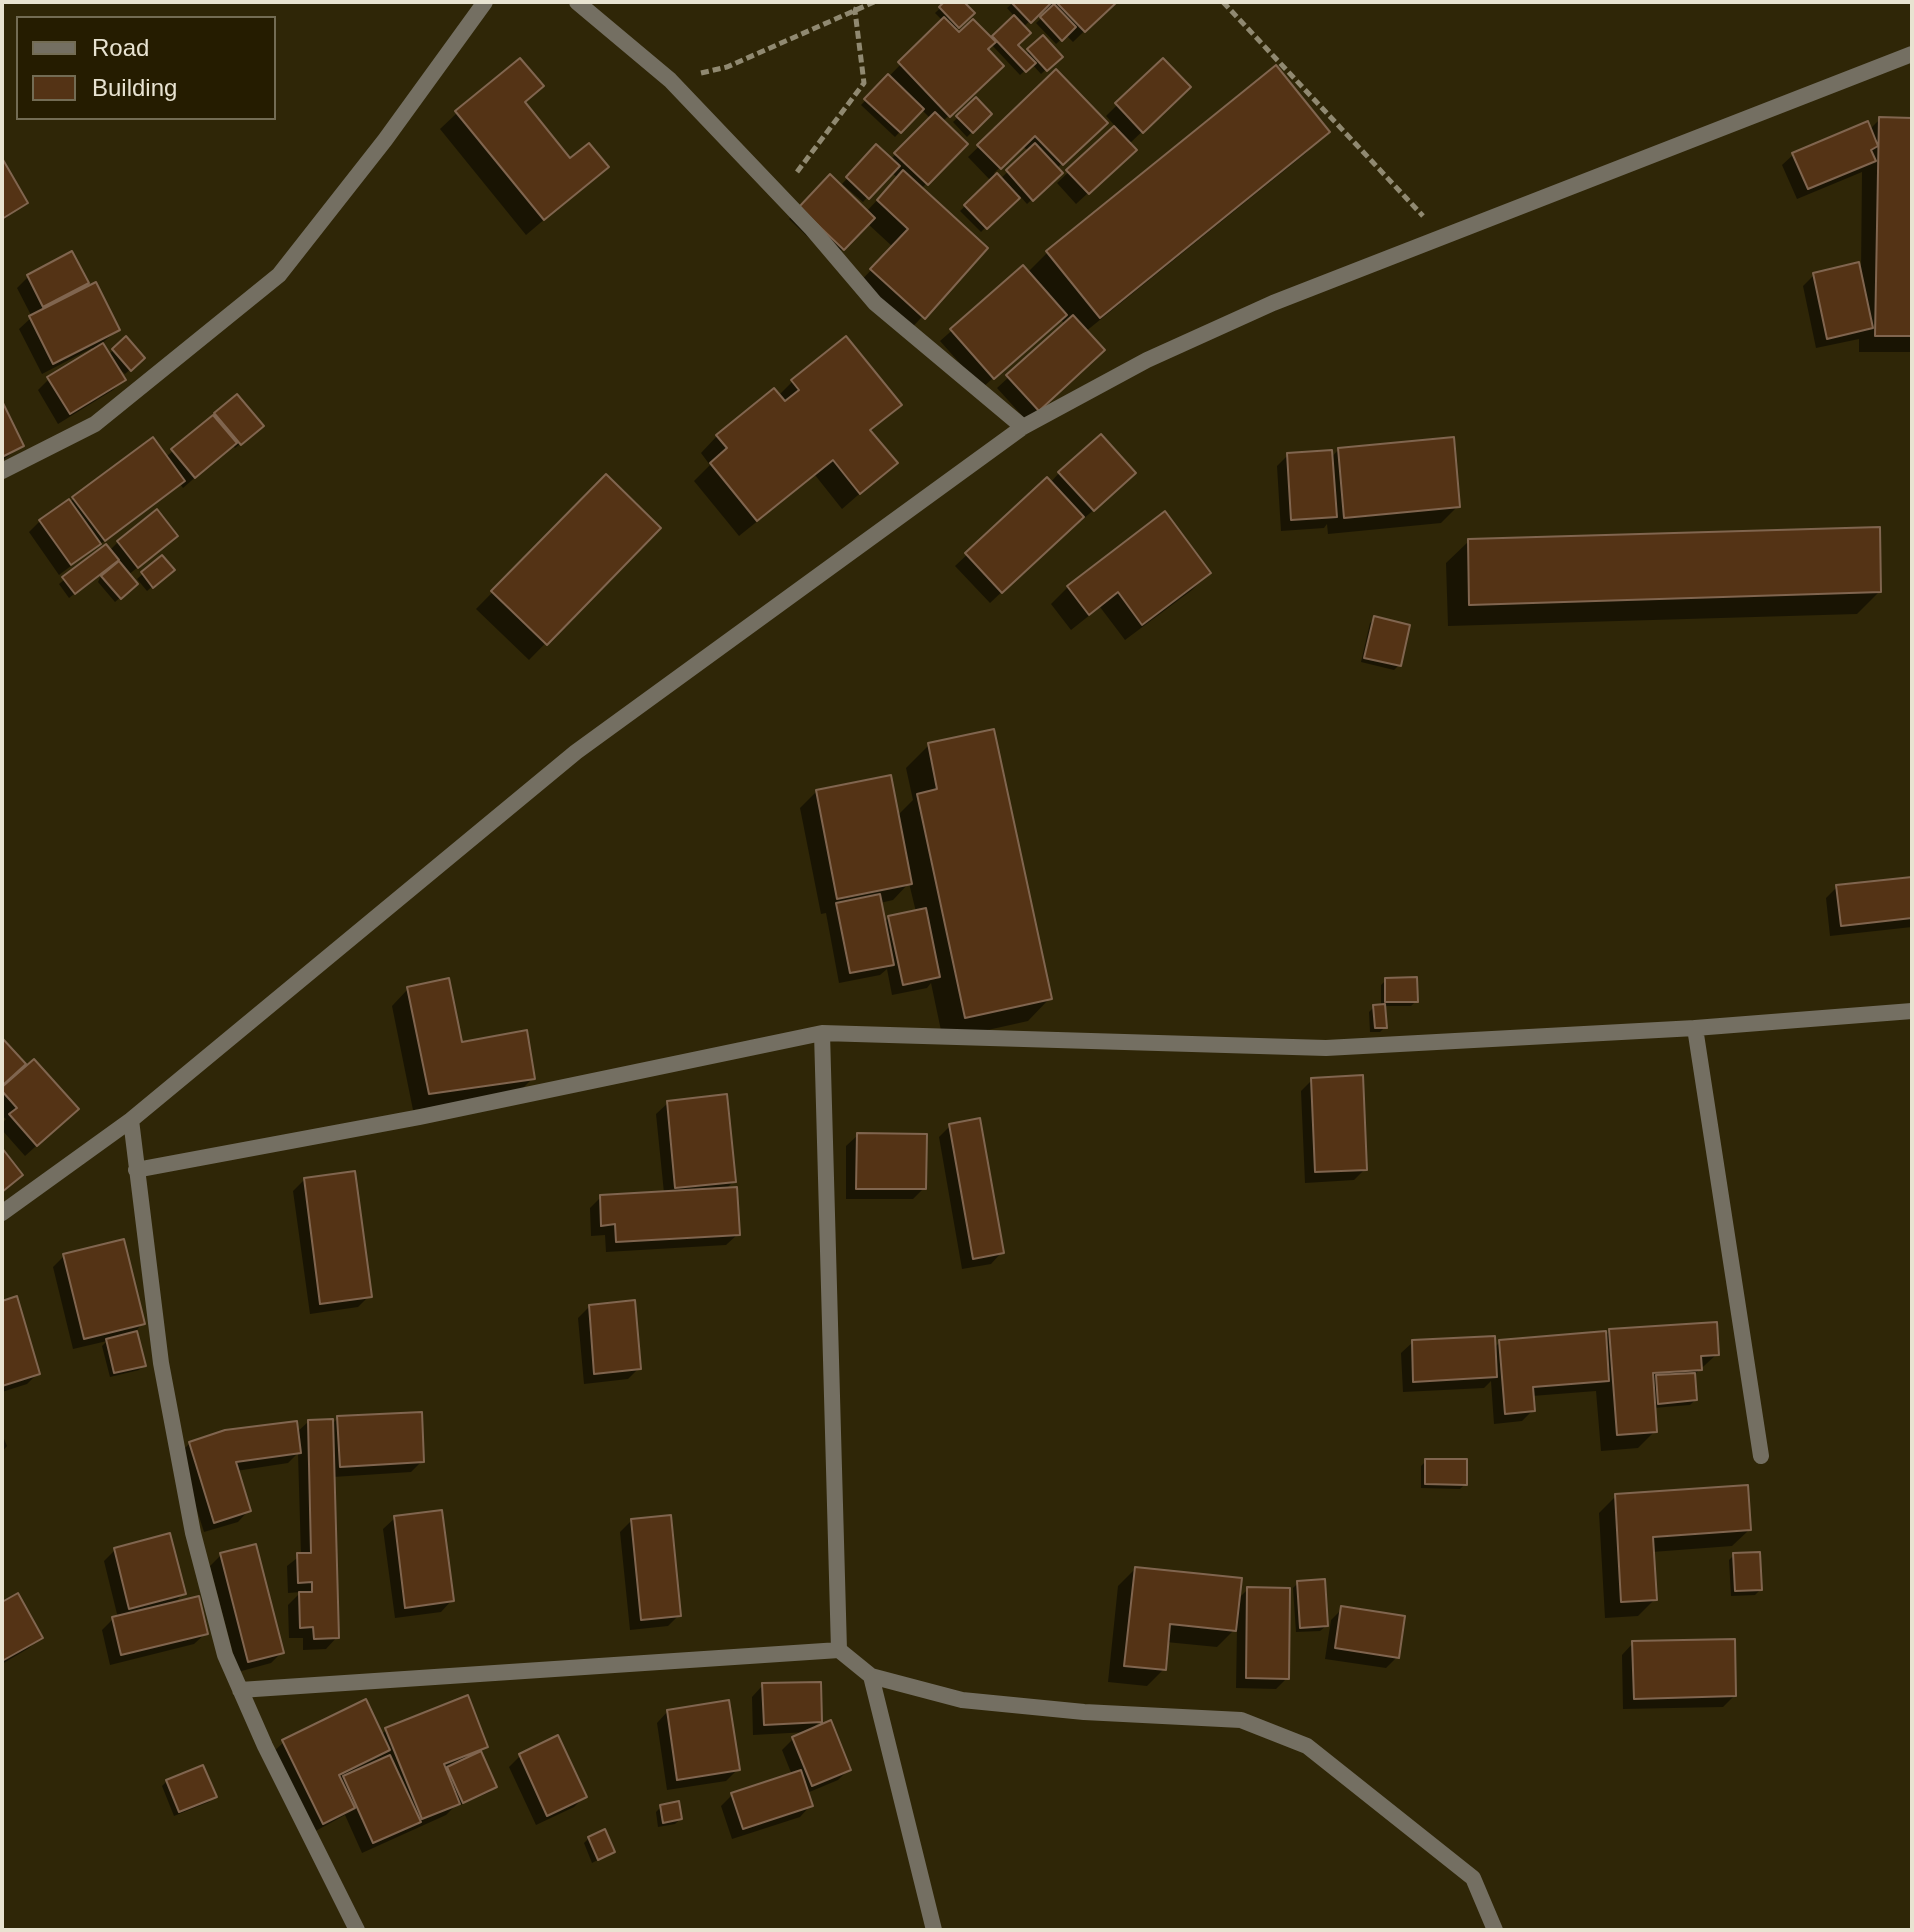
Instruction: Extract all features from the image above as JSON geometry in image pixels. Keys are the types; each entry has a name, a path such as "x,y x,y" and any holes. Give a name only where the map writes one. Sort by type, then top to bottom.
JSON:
{"street":[{"path":"2,471 95,424 279,275 385,140 485,2"},
{"path":"577,2 670,80 812,229 875,303 1023,427"},
{"path":"2,1213 131,1120 576,752 1023,427 1147,360 1273,303 1912,54"},
{"path":"136,1170 420,1117 822,1033 1326,1048 1695,1028 1912,1011"},
{"path":"1695,1028 1761,1456"},
{"path":"822,1033 839,1650"},
{"path":"131,1120 161,1363 193,1533 225,1655 265,1746 357,1930"},
{"path":"240,1690 839,1650 871,1676 962,1700 1084,1712 1241,1720 1307,1746 1473,1878 1495,1930"},
{"path":"871,1676 934,1930"}],"path":[{"path":"780,195 864,83 855,11 858,2"},
{"path":"670,80 727,67 874,2"},
{"path":"1223,2 1443,237"}],"building":[{"path":"944,2 964,2 975,13 959,28 939,7"},
{"path":"1011,2 1052,2 1031,23"},
{"path":"1056,2 1117,2 1085,32"},
{"path":"1054,4 1076,27 1062,41 1040,17"},
{"path":"1014,15 1031,33 1018,45 1036,63 1026,72 992,36"},
{"path":"944,17 959,32 973,19 996,42 988,49 1004,66 950,117 898,62"},
{"path":"1043,35 1063,57 1047,71 1027,49"},
{"path":"520,58 544,86 525,102 570,158 589,143 609,167 544,220 455,111"},
{"path":"1163,58 1191,87 1143,133 1115,103"},
{"path":"1276,65 1330,132 1100,318 1046,251"},
{"path":"1056,69 1108,123 1063,165 1035,136 1001,169 977,145"},
{"path":"888,74 924,109 901,133 864,99"},
{"path":"976,97 992,114 973,133 956,116"},
{"path":"935,112 968,144 928,185 894,153"},
{"path":"1879,117 1912,118 1912,336 1875,336"},
{"path":"1868,121 1878,146 1871,150 1876,161 1808,189 1792,153"},
{"path":"1114,126 1137,150 1089,194 1066,170"},
{"path":"1035,143 1063,173 1033,201 1006,170"},
{"path":"876,144 900,166 869,199 846,177"},
{"path":"2,158 28,203 2,219"},
{"path":"903,170 988,248 925,319 870,269 908,229 877,200"},
{"path":"997,173 1020,198 987,229 964,205"},
{"path":"830,174 875,218 844,250 799,207"},
{"path":"72,251 89,283 43,307 27,275"},
{"path":"1859,262 1873,328 1827,339 1813,273"},
{"path":"1023,265 1067,315 994,379 950,329"},
{"path":"96,282 120,330 53,364 29,316"},
{"path":"1073,315 1105,350 1039,411 1006,375"},
{"path":"126,336 145,358 131,371 112,349"},
{"path":"846,336 902,405 870,430 898,463 860,494 833,460 757,521 710,463 727,448 716,435 774,388 785,401 799,390 791,380"},
{"path":"103,343 126,380 70,414 47,377"},
{"path":"237,394 264,426 241,445 214,413"},
{"path":"2,401 24,446 2,457"},
{"path":"213,415 237,443 195,478 171,449"},
{"path":"1101,434 1136,473 1094,511 1058,472"},
{"path":"153,437 185,481 105,541 72,497"},
{"path":"1454,437 1460,507 1344,518 1338,448"},
{"path":"1332,450 1337,517 1291,520 1287,453"},
{"path":"606,474 661,528 547,645 491,591"},
{"path":"1047,477 1084,517 1002,593 965,553"},
{"path":"69,499 101,544 71,565 39,520"},
{"path":"157,509 178,536 138,568 117,541"},
{"path":"1165,511 1211,573 1142,625 1118,592 1089,615 1067,586"},
{"path":"1880,527 1881,592 1469,605 1468,539"},
{"path":"106,544 119,560 75,594 62,577"},
{"path":"162,555 175,570 153,588 141,572"},
{"path":"119,561 138,584 121,599 101,576"},
{"path":"1374,616 1410,625 1401,666 1364,658"},
{"path":"994,729 1052,999 965,1018 917,794 937,789 928,743"},
{"path":"891,775 912,884 837,899 816,790"},
{"path":"1912,877 1912,918 1841,926 1836,885"},
{"path":"880,894 894,965 850,973 836,903"},
{"path":"926,908 940,977 903,985 888,916"},
{"path":"1417,977 1418,1002 1385,1002 1385,978"},
{"path":"449,978 462,1042 527,1030 535,1079 429,1094 407,987"},
{"path":"1385,1004 1387,1028 1375,1028 1373,1005"},
{"path":"2,1041 26,1064 3,1085"},
{"path":"34,1059 79,1109 37,1146 9,1114 17,1108 2,1091 2,1087"},
{"path":"1363,1075 1367,1170 1315,1172 1311,1078"},
{"path":"727,1094 736,1182 675,1188 667,1101"},
{"path":"980,1118 1004,1253 973,1259 949,1124"},
{"path":"857,1133 927,1134 926,1189 856,1189"},
{"path":"2,1148 23,1175 2,1192"},
{"path":"355,1171 372,1297 320,1304 304,1178"},
{"path":"737,1187 740,1235 616,1242 615,1224 601,1226 600,1195"},
{"path":"124,1239 145,1324 84,1339 63,1254"},
{"path":"17,1296 40,1374 2,1386 2,1301"},
{"path":"635,1300 641,1369 594,1374 589,1305"},
{"path":"1717,1322 1719,1355 1701,1356 1702,1370 1653,1373 1657,1432 1617,1435 1609,1329"},
{"path":"137,1331 146,1366 114,1373 106,1339"},
{"path":"1606,1331 1609,1381 1533,1387 1535,1411 1505,1414 1499,1340"},
{"path":"1495,1336 1497,1377 1413,1382 1412,1340"},
{"path":"1695,1373 1697,1400 1658,1404 1656,1375"},
{"path":"422,1412 424,1462 340,1467 337,1416"},
{"path":"333,1419 339,1638 314,1639 313,1627 300,1628 299,1592 312,1592 312,1582 298,1583 297,1553 311,1553 308,1420"},
{"path":"297,1421 301,1453 236,1462 251,1511 214,1523 189,1442 225,1430"},
{"path":"1425,1459 1467,1459 1467,1485 1425,1484"},
{"path":"1748,1485 1751,1530 1653,1537 1657,1600 1621,1602 1615,1494"},
{"path":"442,1510 454,1601 405,1608 394,1516"},
{"path":"671,1515 681,1616 641,1620 631,1519"},
{"path":"170,1533 186,1594 129,1609 114,1548"},
{"path":"256,1544 284,1653 248,1662 220,1553"},
{"path":"1760,1552 1762,1590 1735,1591 1733,1553"},
{"path":"1135,1567 1242,1578 1236,1631 1170,1624 1166,1670 1124,1666"},
{"path":"1325,1579 1328,1626 1300,1628 1297,1581"},
{"path":"1247,1587 1290,1588 1289,1679 1246,1678"},
{"path":"18,1593 43,1638 2,1661 2,1602"},
{"path":"199,1596 208,1634 121,1655 112,1617"},
{"path":"1341,1606 1405,1616 1399,1658 1335,1648"},
{"path":"1735,1639 1736,1696 1634,1699 1632,1641"},
{"path":"821,1682 822,1722 764,1725 762,1683"},
{"path":"468,1695 488,1747 444,1764 460,1804 422,1819 385,1728"},
{"path":"366,1699 390,1750 339,1775 355,1808 323,1824 282,1740"},
{"path":"729,1700 740,1770 677,1780 667,1710"},
{"path":"831,1720 851,1770 812,1786 792,1737"},
{"path":"558,1735 587,1797 547,1816 519,1754"},
{"path":"481,1751 497,1787 463,1803 447,1767"},
{"path":"390,1755 421,1822 373,1843 343,1776"},
{"path":"203,1765 217,1797 179,1812 166,1780"},
{"path":"801,1770 813,1806 743,1829 731,1793"},
{"path":"679,1801 682,1819 663,1823 660,1805"},
{"path":"605,1829 615,1852 598,1860 588,1837"}]}
